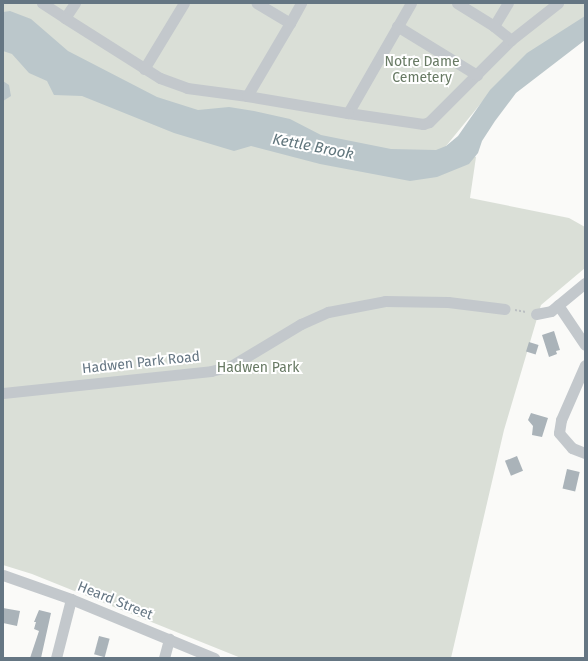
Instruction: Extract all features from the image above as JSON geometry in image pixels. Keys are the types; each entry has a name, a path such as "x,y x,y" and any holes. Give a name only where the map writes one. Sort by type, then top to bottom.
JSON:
{"street":[{"path":"42,3 144,69 175,85 423,124 437,116 511,40 558,3"},
{"path":"65,18 75,3"},
{"path":"144,69 184,3"},
{"path":"257,3 290,23"},
{"path":"247,96 301,3"},
{"path":"348,113 411,3"},
{"path":"458,3 494,26 511,40"},
{"path":"494,26 508,3"},
{"path":"397,26 477,75"},
{"path":"536,314 551,311 585,283"},
{"name":"Hadwen Park Road","path":"3,393 224,368 244,358 281,334 328,312 385,301 448,302 505,309"},
{"path":"558,305 585,345"},
{"path":"585,365 561,420 561,436 572,448 585,454"},
{"name":"Heard Street","path":"3,575 71,599 214,658"},
{"path":"56,658 71,599"},
{"path":"164,658 169,639"}],"path":[{"path":"505,309 536,314"}],"green space":[{"name":"Hadwen Park","path":"3,3 585,3 585,18 482,102 446,146 476,157 470,198 569,218 585,227 585,268 541,305 504,430 451,658 241,658 32,574 3,565"}],"water":[{"name":"Kettle Brook","path":"10,11 31,19 68,51 157,97 198,110 229,107 290,119 321,135 391,149 436,150 446,146 458,136 490,90 527,53 585,16 585,40 516,93 495,121 482,141 478,153 469,164 437,177 410,181 320,164 251,146 234,151 174,133 82,96 54,95 47,81 29,73 12,54 3,51 3,12"},
{"path":"3,81 9,85 11,96 3,101"}],"building":[{"path":"554,331 560,350 556,351 557,354 549,357 542,335"},
{"path":"529,342 539,345 536,354 526,352"},
{"path":"531,413 548,418 542,437 532,435 533,426 528,420"},
{"path":"517,456 523,471 511,476 505,461"},
{"path":"567,469 580,472 575,491 563,488"},
{"path":"3,608 20,611 17,626 3,623"},
{"path":"39,610 51,613 41,658 30,658 39,631 34,629 36,622 34,622"},
{"path":"99,636 110,639 105,657 94,654"}],"park label":[{"name":"Notre Dame Cemetery","path":"422,70"}]}
